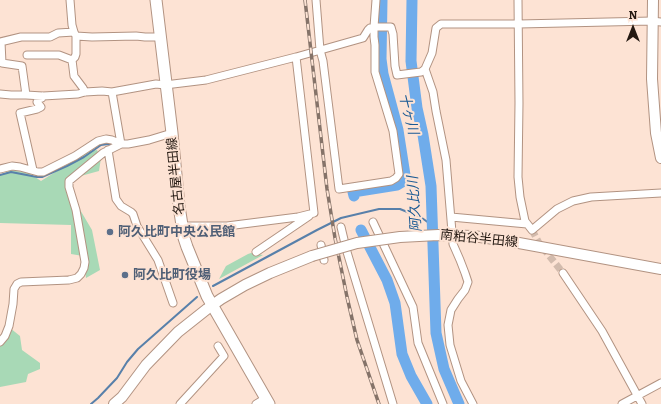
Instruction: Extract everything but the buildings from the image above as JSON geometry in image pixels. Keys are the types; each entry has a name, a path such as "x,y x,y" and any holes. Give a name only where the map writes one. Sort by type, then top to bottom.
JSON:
{"main road":[{"name":"名古屋半田線","path":"156,0 179,206 187,247 212,305 268,401"},
{"path":"653,0 657,21 652,79 657,107 656,133 661,158"},
{"name":"南粕谷半田線","path":"114,404 122,397 146,365 178,332 221,299 270,273 312,256 357,243 400,237 438,235 473,236 661,269"}],"street":[{"path":"70,0 72,25 75,34 76,54 72,60 74,76 85,92"},
{"path":"316,0 320,50 323,61 339,190 391,181 399,174 393,131 375,72 376,45 374,37 376,27 376,0"},
{"path":"518,0 518,177 524,221 532,230 557,209 573,200 591,197 661,193"},
{"path":"0,94 43,96 102,91 112,92 156,84 165,85 206,80 363,38 368,30 376,27 391,27 393,34 395,70 398,75 423,70 432,54 436,28 441,24 657,21"},
{"path":"26,95 22,66 2,63 1,42 21,37 50,38 58,33 92,37 160,37"},
{"path":"27,56 59,55 72,60"},
{"path":"296,56 314,213"},
{"path":"423,70 433,92 446,160 453,244 468,282 465,290 452,310 448,325 450,345 461,381 473,404"},
{"path":"112,92 121,144"},
{"path":"33,170 20,112 37,109 40,107 37,102 38,99 42,98 43,96"},
{"path":"0,169 20,166 43,172 61,164 98,141 106,139 121,144 128,144 172,134"},
{"path":"0,342 5,336 9,326 14,289 17,284 21,282 69,280 76,278 81,274 85,262 76,210 69,187 70,181 103,153 121,144"},
{"path":"108,150 116,199 121,206 133,214 137,226 158,260 173,303"},
{"path":"182,226 227,226 298,217 314,213"},
{"path":"256,252 314,213"},
{"path":"451,217 527,224"},
{"path":"373,222 413,307 418,343 443,404"},
{"path":"341,227 347,252 393,404"},
{"path":"321,245 324,260"},
{"path":"563,273 602,331 642,404"},
{"path":"180,404 224,356 218,346"},
{"path":"622,404 661,383"},
{"path":"256,404 268,401"}],"green space":[{"path":"97,150 101,158 99,171 77,177 65,189 79,208 92,230 100,270 86,278 83,256 71,254 71,225 0,223 0,175 11,170 29,173 41,181 87,152"},
{"path":"251,253 263,255 219,279 226,266"},
{"path":"10,328 20,336 22,350 40,363 40,369 28,374 26,382 0,387 0,346 3,344"}],"waterway":[{"name":"十ヶ川","path":"354,196 353,192 397,185 402,182 405,175 398,130 383,74 381,59 382,0"},
{"name":"阿久比川","path":"412,0 411,61 417,108 431,186 436,333 444,369 459,404"},
{"path":"0,175 11,172 42,177 84,157 101,145 113,145"},
{"path":"213,286 341,218 379,209 400,209 422,218 433,226"},
{"name":"十ヶ川","path":"361,230 387,280 395,303 402,354 411,376 427,404"},
{"path":"91,404 117,378 127,362 138,349 197,297"}],"tunnel":[{"path":"532,230 539,243 563,273"}],"railway":[{"path":"305,0 327,189 335,238 357,340 379,404"}],"place":[{"name":"阿久比町中央公民館","path":"110,232"},
{"name":"阿久比町役場","path":"125,275"}]}
